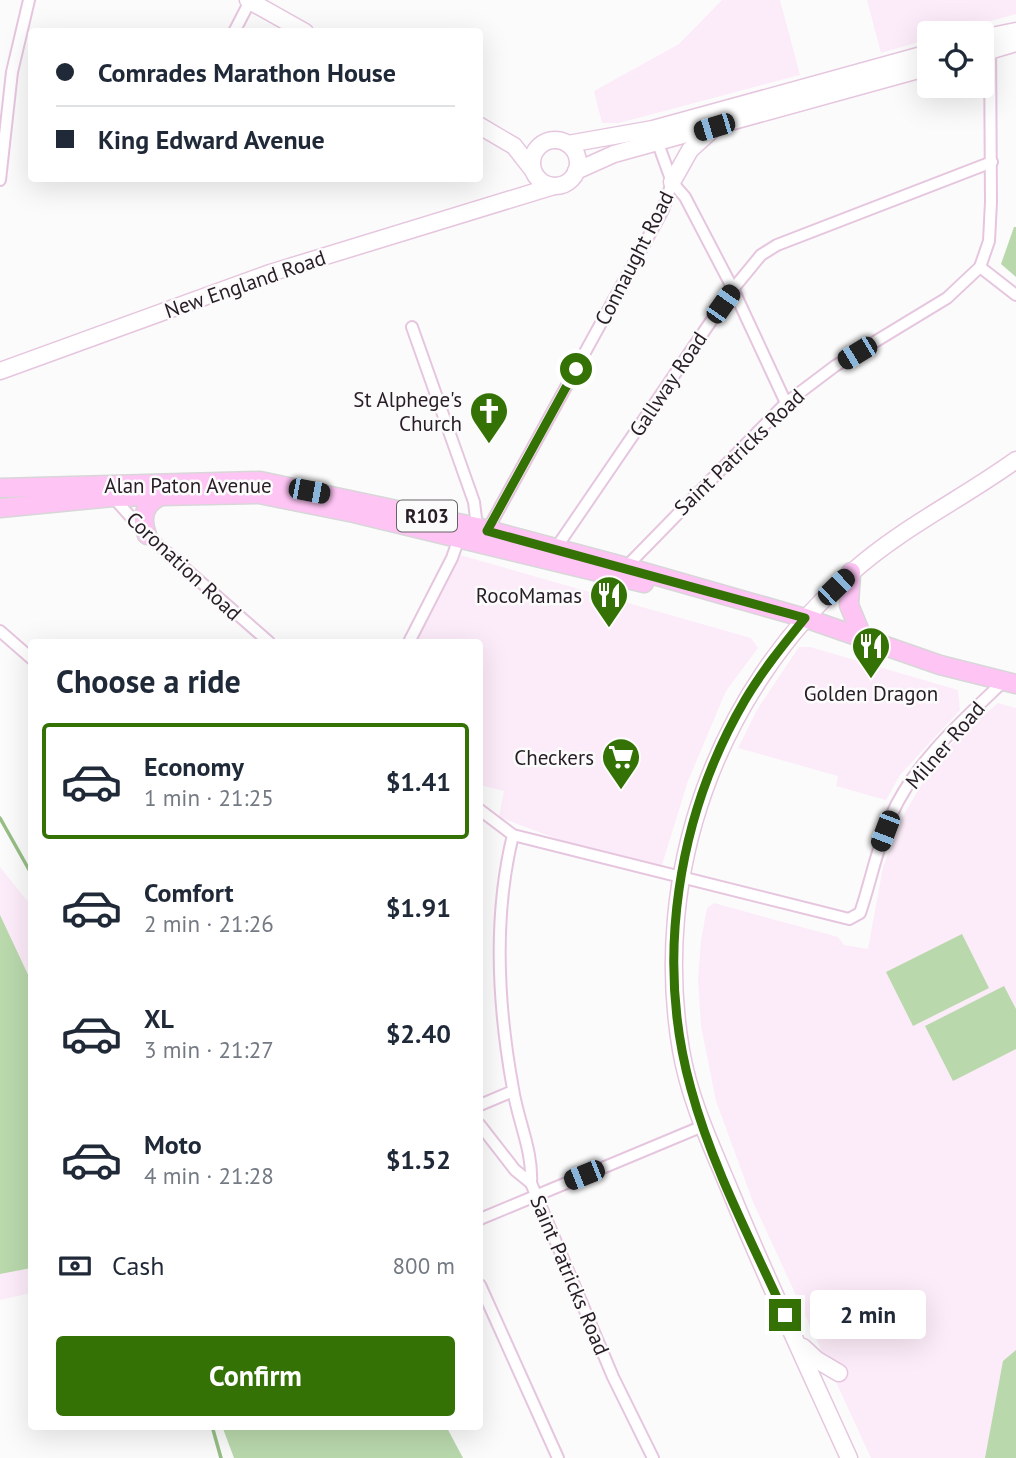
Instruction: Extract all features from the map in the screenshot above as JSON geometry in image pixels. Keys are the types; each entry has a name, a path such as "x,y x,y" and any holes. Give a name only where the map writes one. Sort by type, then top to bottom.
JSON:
{"main road":[{"name":"Alan Paton Avenue","path":"0,508 109,491 260,481 482,529 626,566 801,623 895,660 940,665"},
{"name":"Alan Paton Avenue","path":"0,488 164,495 259,494 459,538 702,598 863,639 940,665 1010,682"},
{"path":"147,535 143,521 146,508 155,498 164,495"},
{"path":"851,572 849,605 863,639"}],"street":[{"path":"0,180 12,72 29,0"},
{"path":"236,28 249,1 298,28"},
{"path":"994,41 1016,31"},
{"path":"994,44 1016,43"},
{"path":"504,138 542,182 554,186 570,180 576,171 655,137 917,57"},
{"path":"483,128 504,138 540,145 557,140 568,144 655,137 714,127 917,70"},
{"path":"989,98 992,162 989,241 980,267 1016,295"},
{"path":"714,127 690,150 672,182 685,197 733,289 786,402"},
{"name":"Connaught Road","path":"482,529 663,210 672,182 655,137"},
{"path":"568,144 576,153 576,171"},
{"path":"533,171 533,155 540,145"},
{"name":"Gallway Road","path":"556,548 733,289 757,259 777,245 992,162"},
{"name":"New England Road","path":"491,205 520,188 533,171"},
{"name":"New England Road","path":"1,372 270,273 554,186"},
{"name":"Saint Patricks Road","path":"626,566 786,402 835,366 947,298 980,267"},
{"path":"412,327 482,529"},
{"path":"849,1458 703,1126 685,1068 678,1023 675,923 680,874 710,774 736,716 755,684 801,623 851,572 913,525 1016,460"},
{"name":"Coronation Road","path":"109,491 147,535 266,639"},
{"path":"411,639 452,558 459,538"},
{"path":"0,631 28,656"},
{"name":"Milner Road","path":"680,874 841,919 856,917 860,913 878,848 904,791 965,717 1010,682"},
{"path":"483,812 513,835 680,874"},
{"name":"Saint Patricks Road","path":"513,835 502,897 503,1003 513,1091 529,1156 531,1183 613,1377 653,1458"},
{"path":"483,1104 513,1091"},
{"path":"483,1218 703,1126"},
{"path":"483,1129 509,1164 531,1183"},
{"path":"483,1293 558,1458"},
{"path":"794,1337 811,1356 839,1373"}],"shaded area":[{"path":"722,0 780,0 800,75 619,123 602,123 594,91 679,44"},
{"path":"867,0 1016,0 1016,14 991,21 917,21 917,42 881,53"},
{"path":"460,555 751,638 758,648 726,691 688,781 661,868 571,844 499,817 504,791 483,786 483,639 416,639"},
{"path":"799,647 810,647 958,690 960,710 900,775 886,800 836,786 838,776 738,748 758,708"},
{"path":"998,703 1016,708 1016,1458 871,1458 753,1202 716,1101 701,1026 698,979 701,940 707,908 714,903 838,937 844,945 868,949 883,867 902,818 931,768 957,738 965,737 971,726"},
{"path":"0,867 28,902 28,1294 0,1300"}],"green space":[{"path":"1016,227 1016,277 1001,264"},
{"path":"0,915 28,975 28,1269 0,1274"},
{"path":"962,934 989,988 913,1026 886,972"},
{"path":"1004,986 1016,1009 1016,1049 953,1081 925,1026"},
{"path":"1016,1350 1016,1458 985,1458 1003,1361"},
{"path":"224,1430 448,1430 463,1458 234,1458"}],"waterway":[{"path":"0,818 28,868"},
{"path":"213,1430 221,1458"}],"place":[{"name":"St Alphege's Church","path":"489,445"},
{"name":"RocoMamas","path":"609,629"},
{"name":"Golden Dragon","path":"871,680"},
{"name":"Checkers","path":"621,791"}],"route":[{"path":"576,369 487,531 626,566 805,618 745,699 710,774 680,874 675,923 678,1023 691,1092 745,1226 785,1315"}]}
